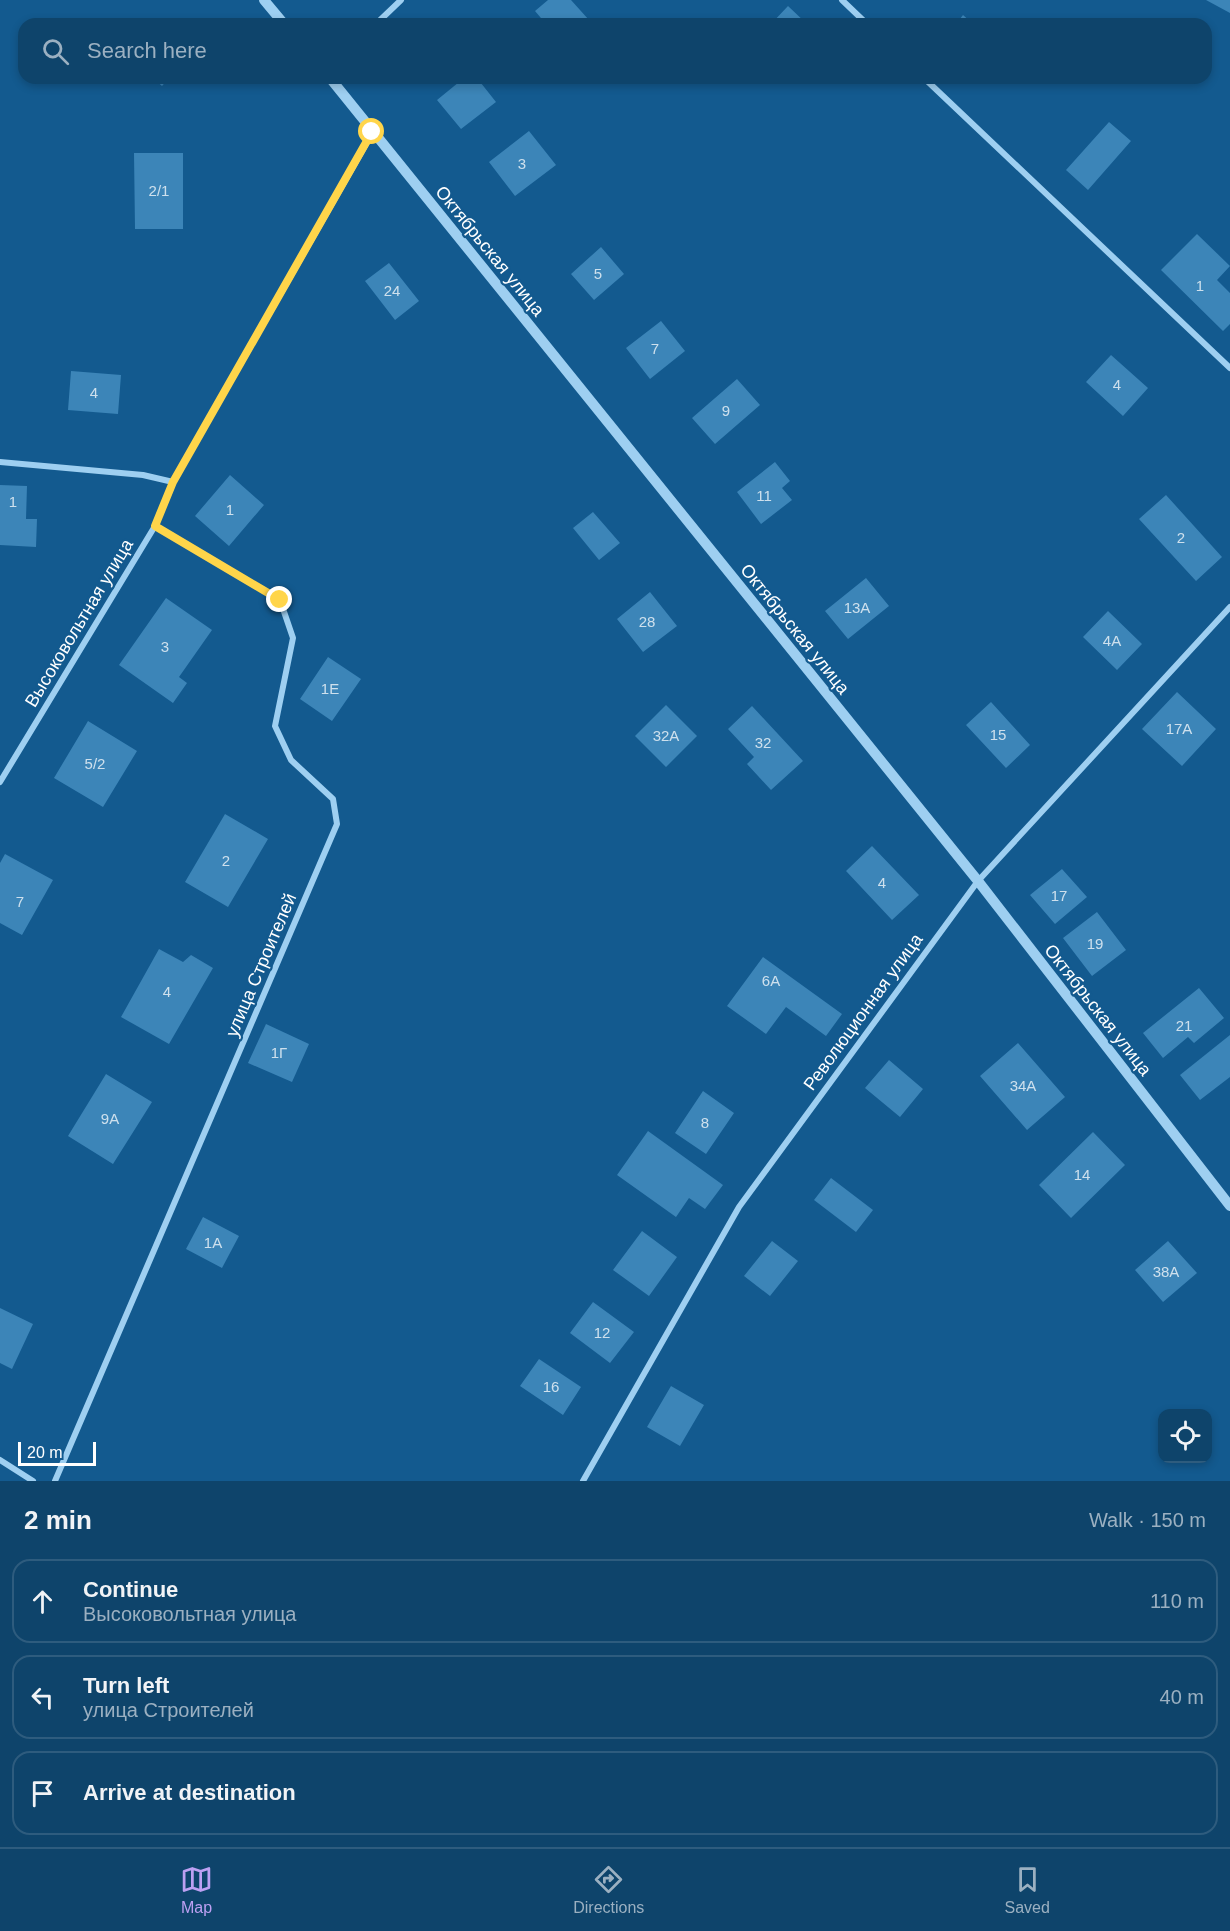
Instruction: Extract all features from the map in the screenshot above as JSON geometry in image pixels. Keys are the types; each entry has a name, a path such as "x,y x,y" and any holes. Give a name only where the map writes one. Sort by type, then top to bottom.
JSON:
{"street":[{"path":"264,0 279,18"},
{"path":"382,18 401,0"},
{"path":"842,0 861,18"},
{"name":"Октябрьская улица","path":"335,84 978,881 1230,1206"},
{"path":"930,84 1230,368"},
{"name":"Высоковольтная улица","path":"0,782 155,526 173,482 372,132"},
{"path":"0,462 143,475 173,482"},
{"name":"улица Строителей","path":"55,1481 337,824 333,799 291,760 275,726 293,638 280,600 155,526"},
{"name":"Революционная улица","path":"583,1481 739,1207 978,881 1230,608"},
{"path":"0,1460 33,1481"}],"building":[{"path":"548,0 571,0 587,18 541,18 535,11"},
{"path":"1206,0 1230,0 1230,13"},
{"path":"788,6 801,18 777,18"},
{"path":"457,84 482,84 496,102 461,129 437,100"},
{"path":"1109,122 1131,141 1088,190 1066,170"},
{"path":"529,131 556,165 515,196 489,162"},
{"path":"134,153 183,153 183,229 135,229"},
{"path":"1197,234 1230,266 1217,280 1230,293 1230,324 1223,331 1161,270"},
{"path":"601,247 624,274 594,300 571,274"},
{"path":"389,263 419,301 395,320 365,281"},
{"path":"661,321 685,351 650,379 626,348"},
{"path":"1111,355 1148,388 1123,416 1086,382"},
{"path":"71,371 121,375 118,414 68,410"},
{"path":"737,379 760,405 715,444 692,418"},
{"path":"775,462 790,481 782,488 792,500 761,524 737,492"},
{"path":"230,475 264,505 229,546 195,516"},
{"path":"0,485 27,486 26,519 37,519 36,547 0,545"},
{"path":"1166,495 1222,557 1196,581 1139,519"},
{"path":"593,512 620,543 599,560 573,528"},
{"path":"866,578 889,606 848,639 825,611"},
{"path":"650,592 677,626 643,652 617,619"},
{"path":"166,598 212,630 179,677 187,683 173,703 119,665"},
{"path":"1108,611 1142,644 1117,670 1083,637"},
{"path":"328,657 361,679 332,721 300,699"},
{"path":"1177,692 1216,729 1182,766 1142,729"},
{"path":"991,702 1030,745 1006,768 966,725"},
{"path":"666,705 697,736 666,767 635,736"},
{"path":"752,706 803,761 771,790 747,764 754,757 728,729"},
{"path":"88,721 137,751 103,807 54,778"},
{"path":"225,814 268,839 228,907 185,882"},
{"path":"872,846 919,895 892,920 846,871"},
{"path":"5,854 53,880 22,935 0,923 0,863"},
{"path":"1062,869 1087,897 1055,924 1030,895"},
{"path":"1097,912 1126,950 1092,976 1063,938"},
{"path":"159,949 183,962 191,955 213,968 169,1044 121,1017"},
{"path":"763,957 842,1014 826,1036 786,1007 766,1034 727,1006"},
{"path":"1199,988 1224,1018 1194,1043 1188,1037 1163,1058 1143,1033"},
{"path":"266,1024 309,1044 292,1082 248,1063"},
{"path":"1230,1035 1230,1077 1200,1100 1180,1075"},
{"path":"1018,1043 1065,1097 1027,1130 980,1076"},
{"path":"889,1060 923,1089 900,1117 865,1088"},
{"path":"106,1074 152,1102 113,1164 68,1136"},
{"path":"703,1091 734,1113 706,1154 675,1133"},
{"path":"648,1131 723,1185 705,1209 689,1198 676,1217 617,1175"},
{"path":"1093,1132 1125,1165 1071,1218 1039,1185"},
{"path":"831,1178 873,1210 856,1232 814,1200"},
{"path":"203,1217 239,1236 222,1268 186,1249"},
{"path":"642,1231 677,1257 649,1296 613,1270"},
{"path":"772,1241 798,1261 770,1296 744,1276"},
{"path":"1168,1241 1197,1273 1163,1302 1135,1270"},
{"path":"593,1302 634,1332 610,1363 570,1333"},
{"path":"0,1308 33,1324 12,1369 0,1363"},
{"path":"539,1359 581,1387 563,1415 520,1386"},
{"path":"671,1386 704,1405 680,1446 647,1427"}],"route":[{"path":"280,600 155,526 173,482 372,132"}]}
